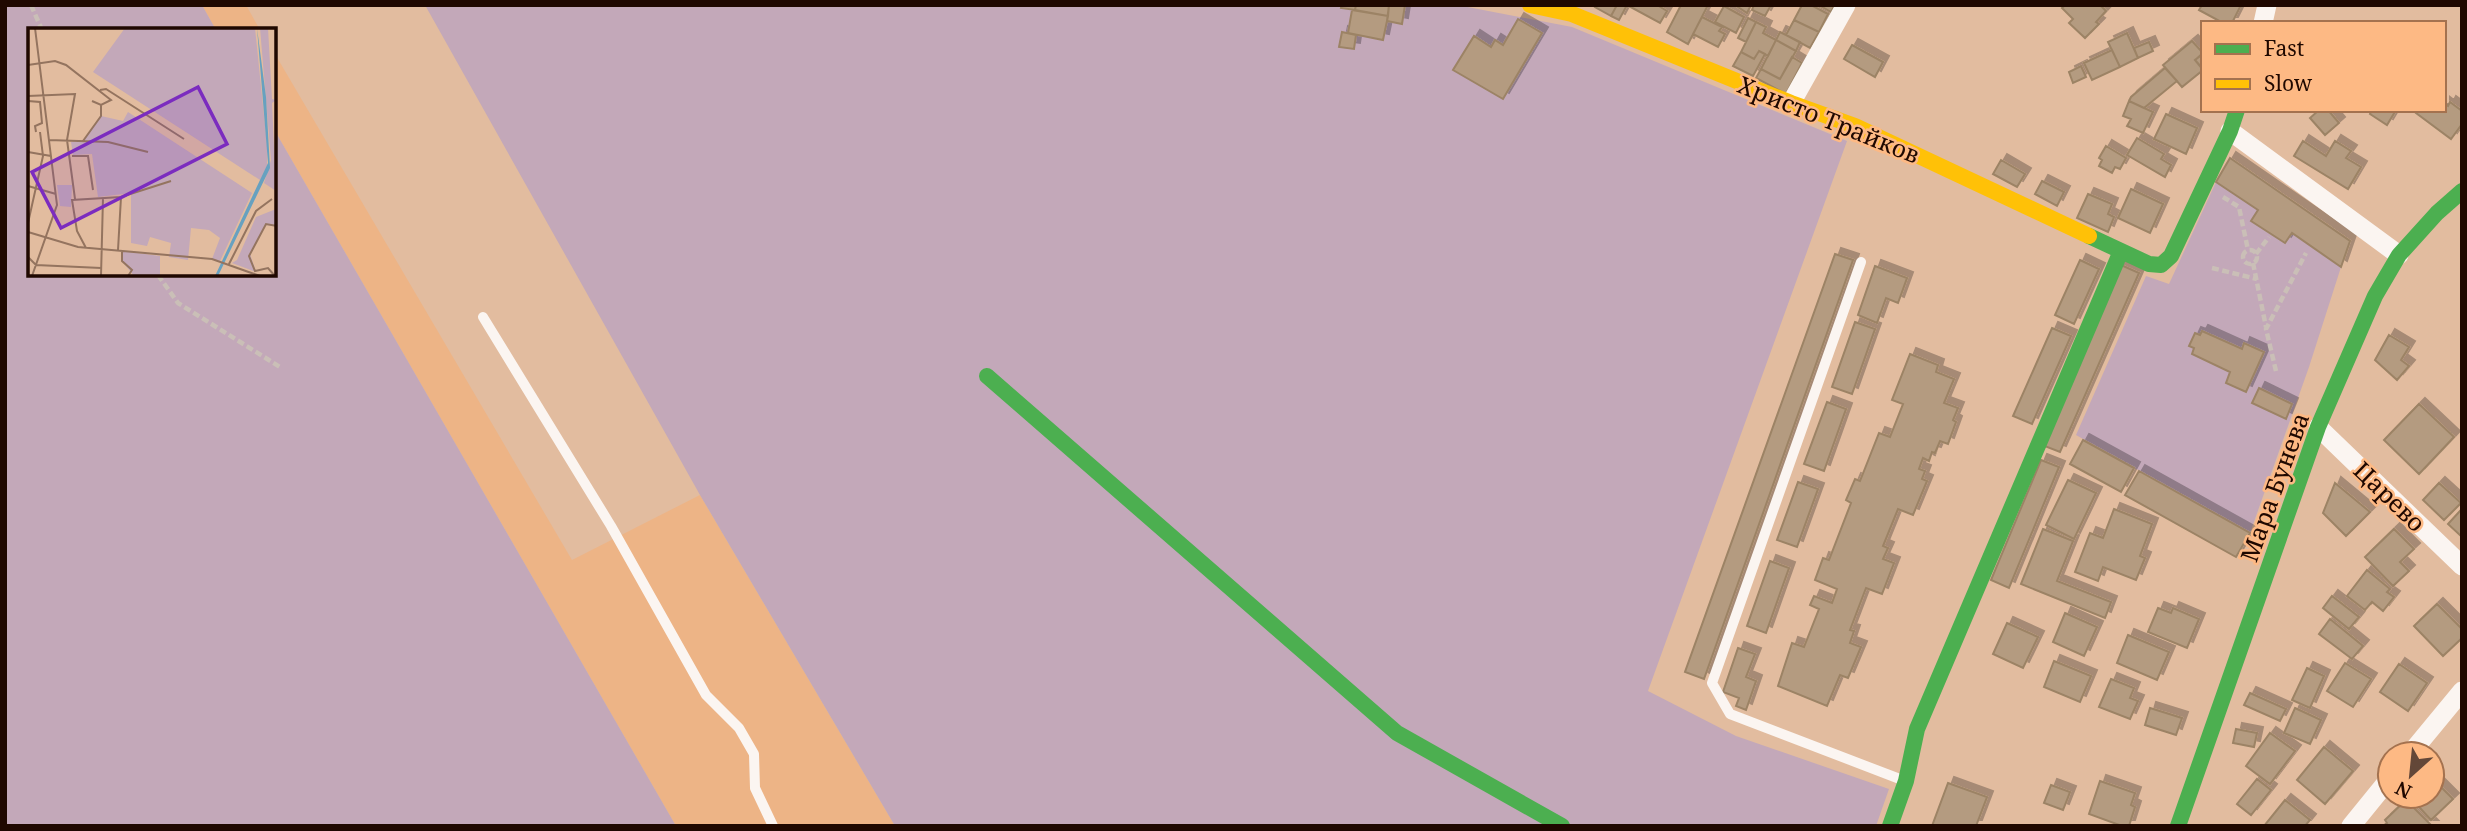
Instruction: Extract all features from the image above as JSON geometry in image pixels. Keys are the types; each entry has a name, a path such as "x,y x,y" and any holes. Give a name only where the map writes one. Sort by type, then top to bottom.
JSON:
{"street":[{"name":"Христо Трайков","path":"1530,5 1574,10 1791,103 1855,126 2149,264 2161,265 2171,256 2236,112"},
{"path":"1791,103 1846,5"},
{"path":"2230,131 2399,255"},
{"name":"Мара Бунева","path":"2178,826 2318,426 2375,296 2399,255 2462,191"},
{"path":"1890,826 1906,781 1917,729 2121,251"},
{"path":"987,376 1397,733 1562,826"},
{"name":"Царево","path":"2318,426 2462,566"},
{"path":"2422,740 2462,691"},
{"path":"2351,826 2376,795"}],"lane":[{"path":"1861,262 1712,683 1730,714 1906,781"},
{"path":"483,317 611,526 706,695 739,729 754,754 755,788 773,826"}],"path":[{"path":"32,5 41,28"},
{"path":"2223,196 2239,207 2248,250 2243,258 2247,263 2253,262"},
{"path":"2269,237 2253,262 2276,371"},
{"path":"2248,250 2256,254"},
{"path":"2266,329 2305,253"},
{"path":"2212,268 2257,279"},
{"path":"159,276 178,303 280,367"}],"shaded area":[{"path":"5,5 202,5 215,28 28,28 28,276 276,276 276,133 676,826 5,826"},
{"path":"202,5 246,5 259,28 215,28"},
{"path":"425,5 1457,5 1572,27 1847,141 1648,691 1736,736 1889,789 1876,826 895,826 700,495"},
{"path":"276,56 572,560 700,495 895,826 676,826 276,133"},
{"path":"2216,182 2258,210 2251,221 2292,233 2341,267 2250,533 2076,435 2146,276 2169,284"}],"building":[{"path":"1342,5 1356,5 1355,10 1341,8"},
{"path":"1356,5 1389,5 1388,16 1355,10"},
{"path":"1389,5 1405,5 1402,24 1387,21"},
{"path":"1617,5 1611,16 1595,7"},
{"path":"1617,5 1627,5 1619,20 1611,16"},
{"path":"1627,5 1657,5 1667,11 1660,23"},
{"path":"1681,5 1708,5 1688,44 1667,32"},
{"path":"1735,5 1751,5 1747,13"},
{"path":"1754,5 1771,5 1765,16 1752,10"},
{"path":"1802,5 1811,5 1828,14 1819,32 1794,20"},
{"path":"1819,5 1835,5 1831,12"},
{"path":"2065,5 2100,5 2106,11 2096,22 2099,24 2085,38 2069,23 2073,19 2062,8"},
{"path":"2202,5 2241,5 2233,21 2219,21 2199,10"},
{"path":"1724,6 1744,17 1736,33 1715,22"},
{"path":"1352,10 1388,16 1383,40 1348,33"},
{"path":"1702,17 1722,27 1719,31 1725,34 1718,47 1693,34"},
{"path":"1748,18 1756,22 1746,42 1738,38"},
{"path":"1518,19 1542,33 1503,99 1453,70 1474,36 1491,47 1495,40 1503,45"},
{"path":"1794,20 1819,32 1810,48 1786,35"},
{"path":"1756,22 1766,27 1763,33 1776,40 1768,56 1759,51 1754,59 1741,52"},
{"path":"1342,32 1356,35 1354,49 1339,47"},
{"path":"1780,32 1800,42 1796,51 1776,40"},
{"path":"2127,33 2138,58 2120,67 2108,42"},
{"path":"1776,40 1796,51 1780,79 1761,69"},
{"path":"2192,41 2201,51 2201,55 2195,60 2201,72 2182,87 2163,65"},
{"path":"2149,42 2153,51 2138,58 2134,48"},
{"path":"1852,45 1883,62 1875,77 1844,59"},
{"path":"2112,50 2120,67 2092,80 2084,63"},
{"path":"1759,51 1765,54 1753,76 1733,66 1741,52 1754,59"},
{"path":"2201,56 2201,67 2195,60"},
{"path":"1792,57 1802,63 1786,94 1756,78 1761,69 1780,79"},
{"path":"2081,66 2086,77 2073,83 2069,72"},
{"path":"2165,68 2177,81 2144,108 2129,101 2131,97"},
{"path":"2129,101 2153,112 2143,133 2127,126 2131,119 2123,116"},
{"path":"2450,102 2462,111 2462,124 2451,139 2416,113 2446,112 2446,104 2448,106"},
{"path":"2317,112 2330,112 2339,123 2325,135 2310,118"},
{"path":"2371,112 2395,112 2387,125 2370,114"},
{"path":"2166,114 2197,128 2186,154 2154,139"},
{"path":"2137,138 2164,154 2161,159 2171,165 2165,177 2127,155"},
{"path":"2303,141 2326,156 2335,141 2351,151 2346,158 2361,167 2348,189 2294,156"},
{"path":"2106,146 2126,158 2120,169 2115,167 2112,173 2099,166 2102,160 2099,158"},
{"path":"2230,158 2350,241 2341,267 2292,233 2285,243 2251,221 2258,210 2216,182"},
{"path":"2001,160 2025,174 2017,187 1993,174"},
{"path":"2042,181 2064,192 2057,206 2035,194"},
{"path":"2131,189 2163,204 2150,233 2118,218"},
{"path":"2088,194 2112,204 2108,214 2114,217 2108,232 2077,218"},
{"path":"1835,254 1853,260 1704,679 1685,672"},
{"path":"2080,260 2099,269 2074,324 2055,315"},
{"path":"2121,265 2139,273 2060,452 2042,445"},
{"path":"1875,266 1907,278 1898,303 1886,298 1877,323 1858,315"},
{"path":"1855,322 1875,329 1852,394 1832,387"},
{"path":"2052,328 2071,336 2032,424 2013,416"},
{"path":"2202,331 2242,349 2244,343 2264,352 2246,392 2226,383 2230,372 2192,354 2194,348 2189,346 2195,333 2200,335"},
{"path":"2389,335 2409,347 2401,360 2409,366 2397,380 2375,360"},
{"path":"1910,354 1938,365 1936,372 1954,379 1944,403 1958,408 1953,420 1956,422 1948,444 1940,441 1929,461 1923,458 1919,469 1925,471 1922,479 1927,481 1913,515 1898,509 1883,546 1888,548 1883,559 1894,563 1882,594 1866,588 1850,630 1854,631 1850,643 1861,647 1848,678 1840,675 1827,706 1778,686 1792,643 1804,647 1819,609 1810,605 1814,596 1832,603 1837,589 1815,580 1823,558 1829,560 1851,503 1846,500 1855,479 1860,481 1879,433 1890,437 1903,404 1892,400"},
{"path":"2259,388 2292,404 2286,419 2252,403"},
{"path":"1827,402 1846,409 1824,471 1804,464"},
{"path":"2419,404 2454,437 2419,474 2384,440"},
{"path":"2083,440 2134,468 2121,492 2070,464"},
{"path":"2041,460 2059,467 2009,588 1991,580"},
{"path":"2139,471 2250,533 2236,557 2125,495"},
{"path":"2068,480 2096,493 2074,539 2046,525"},
{"path":"1798,482 1818,489 1797,547 1777,540"},
{"path":"2335,483 2370,512 2346,536 2323,513"},
{"path":"2439,483 2461,503 2444,520 2423,500"},
{"path":"2114,509 2152,524 2140,556 2145,558 2136,580 2103,567 2098,581 2075,572 2090,533 2103,538"},
{"path":"2460,511 2462,513 2462,537 2448,524"},
{"path":"2043,529 2073,541 2057,581 2111,602 2105,618 2021,584"},
{"path":"2394,529 2414,549 2400,562 2409,571 2393,586 2365,557"},
{"path":"1770,561 1789,568 1766,633 1747,626"},
{"path":"2367,570 2390,589 2387,592 2394,597 2383,611 2372,602 2365,610 2347,596"},
{"path":"2332,596 2359,617 2349,629 2323,608"},
{"path":"2437,604 2462,629 2462,638 2443,656 2414,626"},
{"path":"2158,608 2171,613 2173,608 2199,619 2187,648 2148,632"},
{"path":"2065,613 2097,627 2084,656 2053,642"},
{"path":"2330,619 2363,646 2352,659 2319,634"},
{"path":"2007,623 2038,637 2023,668 1993,654"},
{"path":"2128,635 2169,652 2157,680 2117,663"},
{"path":"1738,648 1755,654 1746,677 1756,681 1746,710 1736,706 1739,698 1723,692"},
{"path":"2054,661 2091,676 2080,702 2044,687"},
{"path":"2345,663 2371,679 2353,707 2327,691"},
{"path":"2399,664 2427,683 2408,711 2380,692"},
{"path":"2307,668 2324,676 2310,708 2292,700"},
{"path":"2111,679 2134,688 2130,698 2138,701 2130,719 2099,707"},
{"path":"2250,693 2286,709 2280,721 2244,705"},
{"path":"2150,708 2182,718 2176,735 2145,725"},
{"path":"2295,708 2321,720 2310,744 2284,733"},
{"path":"2236,729 2257,733 2254,747 2233,743"},
{"path":"2270,733 2295,751 2270,784 2246,766"},
{"path":"2324,747 2353,771 2325,804 2297,780"},
{"path":"2257,779 2271,790 2251,815 2237,804"},
{"path":"2100,781 2135,793 2131,805 2135,807 2129,826 2089,814"},
{"path":"1948,783 1987,797 1976,826 1932,826"},
{"path":"2051,785 2070,792 2063,810 2044,803"},
{"path":"2446,792 2453,799 2446,806"},
{"path":"2285,800 2310,820 2305,826 2264,826"},
{"path":"2396,810 2416,810 2432,826 2383,826 2387,823 2385,820"},
{"path":"2422,810 2441,810 2431,820"}],"traffic: fast":[{"path":"2089,236 2149,264 2161,265 2171,256 2236,112"},
{"path":"2178,826 2318,427 2375,296 2399,255 2437,213 2462,191"},
{"path":"1890,826 1906,781 1917,729 2121,251"},
{"path":"987,376 1397,733 1562,826"}],"traffic: slow":[{"path":"1530,5 1572,14 1791,103 1855,126 2089,236"}]}
